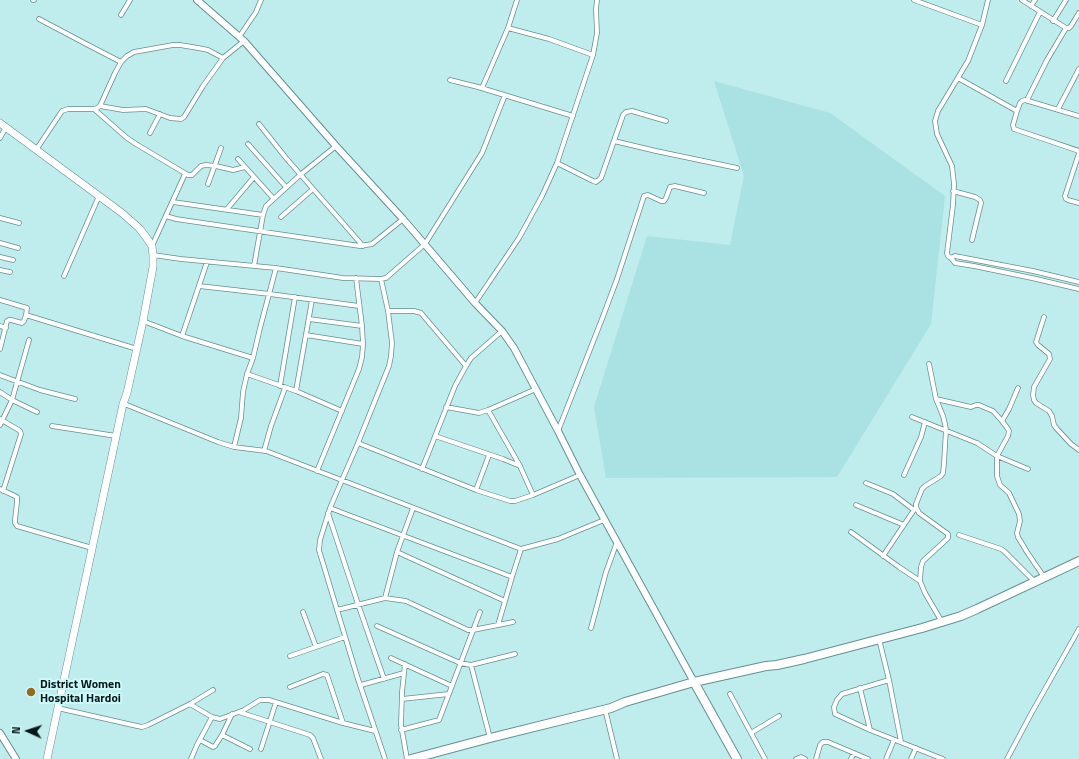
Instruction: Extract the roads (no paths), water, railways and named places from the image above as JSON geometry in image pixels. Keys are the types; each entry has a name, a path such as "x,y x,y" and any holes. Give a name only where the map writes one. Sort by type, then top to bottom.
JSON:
{"highway":[{"path":"411,759 608,709 626,707 696,685 767,670 777,665 942,622 977,609 1079,562"},
{"path":"696,685 737,759"}],"main road":[{"path":"3,125 122,213 139,228 152,246 153,255 153,267 143,321 127,393 99,540 51,759"},
{"path":"47,759 116,436 125,404"}],"street":[{"path":"121,15 130,0"},
{"path":"197,0 241,39 403,219 475,303 502,331 514,348 604,520 696,685"},
{"path":"36,150 62,111 68,109 94,109 100,106 123,110 146,109 170,118 181,119 223,58 241,39 261,0"},
{"path":"482,88 508,28 517,0"},
{"path":"475,303 519,238 542,196 557,163 593,55 597,33 597,0"},
{"path":"914,0 982,25"},
{"path":"988,0 982,25 968,62 938,111 935,121 937,134 952,166 953,205 948,256 955,263 1079,289"},
{"path":"1022,0 1066,28"},
{"path":"1031,6 1035,0"},
{"path":"1054,21 1066,0"},
{"path":"1006,81 1040,12"},
{"path":"1027,100 1047,60 1066,28 1071,26 1079,13"},
{"path":"39,19 121,62"},
{"path":"508,28 548,39 593,55"},
{"path":"100,106 121,62 134,52 173,45 208,50 223,58"},
{"path":"1058,109 1079,69"},
{"path":"958,78 1017,111"},
{"path":"450,80 482,88 573,116"},
{"path":"153,255 207,262 276,268 343,278 386,278 424,244 482,153 505,95"},
{"path":"1079,116 1027,100 1022,101 1017,111 1013,126 1014,129 1079,152 1065,196 1068,200 1079,203"},
{"path":"94,109 132,141 190,176 201,166 211,165 233,170 245,167"},
{"path":"557,163 596,182 601,178 623,115 626,112 632,111 666,121"},
{"path":"150,134 160,114"},
{"path":"259,124 300,175 363,246"},
{"path":"0,138 3,125"},
{"path":"614,140 656,151 737,168"},
{"path":"248,144 286,187"},
{"path":"254,266 266,206 300,175 336,146"},
{"path":"208,184 216,166 221,148"},
{"path":"238,159 274,198"},
{"path":"152,246 185,174"},
{"path":"227,209 254,177"},
{"path":"558,431 617,279 644,196 648,195 664,201 670,187 675,186 704,193"},
{"path":"281,217 313,189"},
{"path":"953,191 975,197 980,200 981,203 972,240"},
{"path":"64,276 99,196"},
{"path":"173,202 263,215"},
{"path":"166,216 176,219 260,232 363,246 372,244 403,219"},
{"path":"0,218 19,222"},
{"path":"0,243 18,248"},
{"path":"951,258 955,256 1033,271 1079,282"},
{"path":"0,257 13,260"},
{"path":"182,336 207,262"},
{"path":"234,447 239,429 243,392 247,374 253,358 276,268"},
{"path":"0,270 10,272"},
{"path":"317,472 359,369 363,344 356,278"},
{"path":"381,279 388,311 392,343 389,366 329,510 319,545 319,550 385,759"},
{"path":"199,286 359,306"},
{"path":"280,386 295,298"},
{"path":"0,300 27,308 24,321 9,320 0,349"},
{"path":"296,391 312,300"},
{"path":"388,311 414,311 421,313 466,366"},
{"path":"26,315 137,349"},
{"path":"1044,317 1036,342 1049,354 1050,359 1034,387 1034,400 1050,411 1054,425 1071,444 1079,450"},
{"path":"309,319 362,326"},
{"path":"143,321 182,336 253,358"},
{"path":"0,326 6,328"},
{"path":"422,468 455,386 466,366 471,358 502,331"},
{"path":"306,335 363,344"},
{"path":"0,425 1,420 12,400 29,340"},
{"path":"883,556 915,509 922,489 943,473 946,430 943,416 936,399 929,364"},
{"path":"247,374 296,391 342,411"},
{"path":"0,375 40,390 75,399"},
{"path":"264,451 271,426 285,388"},
{"path":"1002,420 1009,409 1018,388"},
{"path":"446,407 476,413 488,410 536,389"},
{"path":"0,392 12,400 37,412"},
{"path":"936,399 971,407 979,405 993,412 1002,420 1008,429 1009,434 997,456 997,476 1000,485 1009,494 1019,514 1020,521 1017,533 1018,537 1044,578"},
{"path":"125,404 218,442 234,447 264,451 521,549 558,539 604,520"},
{"path":"488,410 520,466 533,495"},
{"path":"912,417 946,430 977,444 997,456 1028,469"},
{"path":"1,420 20,431 21,434 2,490 17,497 15,524 17,526 92,548"},
{"path":"904,475 921,437 925,422"},
{"path":"52,426 116,436"},
{"path":"435,436 520,466"},
{"path":"358,443 510,502 533,495 580,475"},
{"path":"476,490 489,455"},
{"path":"866,483 893,494 947,533 948,536 946,540 923,561 920,581 925,593 942,622"},
{"path":"856,505 904,525"},
{"path":"385,598 397,552 413,508"},
{"path":"329,510 404,535 512,577"},
{"path":"329,510 358,604 384,679"},
{"path":"851,532 920,581"},
{"path":"959,535 1001,549 1036,582"},
{"path":"592,628 606,572 617,542"},
{"path":"498,625 521,549"},
{"path":"397,552 505,601"},
{"path":"337,610 385,598 406,601 468,630 513,622"},
{"path":"303,612 316,647"},
{"path":"401,730 439,720 480,612"},
{"path":"377,626 460,662 471,665 515,654"},
{"path":"1007,759 1030,714 1079,629"},
{"path":"290,656 346,637"},
{"path":"879,639 889,680 901,742"},
{"path":"391,658 452,686"},
{"path":"406,664 402,699 401,730 407,759"},
{"path":"471,665 490,738"},
{"path":"361,685 404,673"},
{"path":"290,687 325,674 328,677 343,723"},
{"path":"889,680 842,694 834,707 834,712 837,716 943,759"},
{"path":"860,688 870,730"},
{"path":"62,709 142,726 148,725 190,704 213,690"},
{"path":"402,699 449,694"},
{"path":"730,694 765,759"},
{"path":"190,704 212,717 220,719 238,712 260,700 269,700 343,723 376,730"},
{"path":"261,750 276,702"},
{"path":"608,709 617,759"},
{"path":"238,712 310,735 313,738 321,759"},
{"path":"200,740 215,746 232,714"},
{"path":"752,733 779,716"},
{"path":"191,759 212,717"},
{"path":"0,733 16,759"},
{"path":"222,735 250,749"},
{"path":"886,759 894,740"},
{"path":"816,759 820,744 823,742 828,742 868,759"},
{"path":"911,759 916,748"},
{"path":"852,759 854,753"},
{"path":"796,759 801,757 805,759"}],"place":[{"name":"District Women Hospital Hardoi","path":"31,692"}]}
